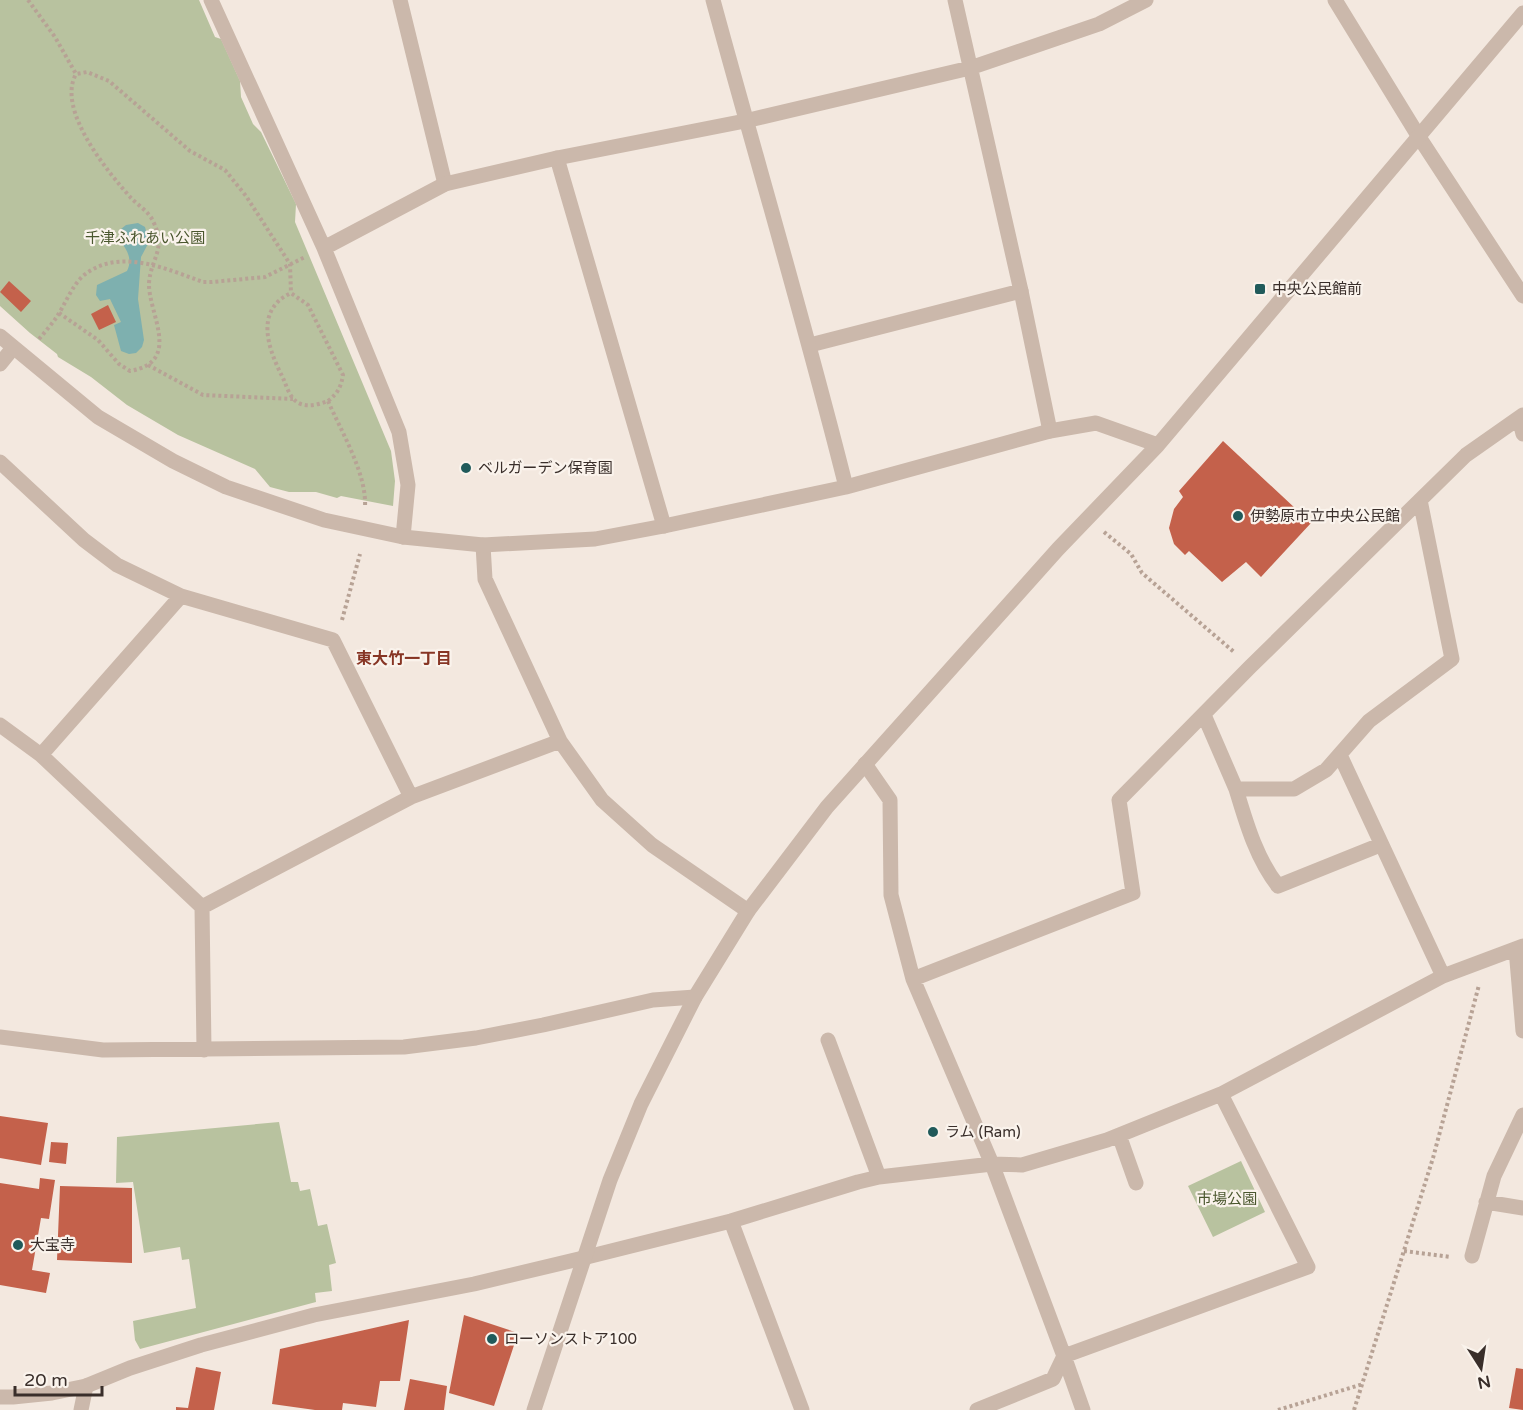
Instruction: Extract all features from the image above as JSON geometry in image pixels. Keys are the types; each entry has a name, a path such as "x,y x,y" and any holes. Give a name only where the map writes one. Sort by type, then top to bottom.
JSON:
{"street":[{"path":"211,0 324,248 399,432 408,485 403,537"},
{"path":"400,0 445,184"},
{"path":"713,0 745,121 810,345 846,487"},
{"path":"955,0 1021,291 1050,432"},
{"path":"324,248 445,184 557,158 745,121 970,68 1100,24 1146,0"},
{"path":"1335,0 1419,137 1523,296"},
{"path":"534,1410 583,1257 610,1180 641,1104 695,997 748,911 826,807 1087,518 1158,445 1523,13"},
{"path":"557,158 664,526"},
{"path":"810,345 1021,291"},
{"path":"0,336 98,417 226,487 324,520 403,537 483,545 595,539 664,526 846,487 1050,432 1096,423 1158,445"},
{"path":"0,364 13,348"},
{"path":"913,979 1132,893 1119,800 1250,667 1466,455 1521,416 1523,434"},
{"path":"0,462 84,540 117,565 181,596 333,640 411,797"},
{"path":"1236,789 1294,789 1326,770 1369,721 1452,658 1420,500"},
{"path":"483,545 485,579 560,741 602,800 652,845 748,911"},
{"path":"40,755 181,596"},
{"path":"1204,715 1236,789 1250,834 1270,876 1278,886 1380,845"},
{"path":"0,725 40,755 202,906 204,1050"},
{"path":"202,906 411,797 560,741"},
{"path":"1340,754 1380,845 1443,976"},
{"path":"865,764 890,800 891,895 913,979 992,1164 1083,1410"},
{"path":"0,1397 52,1393 86,1386 130,1368 201,1345 314,1315 474,1284 731,1221 879,1177 992,1164 1022,1165 1119,1135 1221,1094 1443,976 1519,948 1523,1031"},
{"path":"0,1037 103,1050 404,1047 498,1034 653,1000 695,997"},
{"path":"828,1040 879,1177"},
{"path":"977,1410 1053,1379 1064,1356 1308,1267 1221,1094"},
{"path":"1472,1256 1494,1176 1523,1115"},
{"path":"1119,1135 1136,1183"},
{"path":"1486,1202 1523,1208"},
{"path":"731,1221 802,1410"},
{"path":"81,1410 86,1386"}],"path":[{"path":"28,0 55,37 76,74"},
{"path":"76,74 87,72 109,81 190,151 225,170 246,196 290,264 291,293"},
{"path":"59,313 98,340 119,364 130,371 148,365 155,357 159,346 160,330 149,282 158,254 159,236 152,218 118,183 78,122 71,84 76,74"},
{"path":"34,344 84,276 109,263 128,261 143,263 203,282 212,282 265,277 324,248"},
{"path":"291,293 283,296 273,307 267,323 269,343 275,363 293,399"},
{"path":"148,365 202,395 293,399 302,404 317,405 328,401 337,393 343,375 308,305 291,293"},
{"path":"328,401 366,493 365,508"},
{"path":"1087,518 1131,554 1142,573 1250,667"},
{"path":"333,640 340,626 360,555"},
{"path":"1354,1410 1436,1147 1483,970 1482,961"},
{"path":"1404,1251 1466,1259 1472,1256"},
{"path":"1278,1410 1364,1383"}],"green space":[{"name":"千津ふれあい公園","path":"0,0 199,0 215,37 221,39 240,81 241,97 253,124 261,132 296,204 295,222 391,451 395,481 393,506 341,496 337,498 316,492 289,492 270,487 255,469 178,435 127,405 91,377 58,357 0,306"},
{"path":"279,1122 291,1182 298,1182 300,1191 310,1189 318,1226 327,1224 336,1263 329,1265 332,1291 315,1293 316,1302 140,1349 135,1340 133,1321 196,1308 189,1259 182,1260 180,1247 144,1253 133,1182 116,1183 117,1137"},
{"name":"市場公園","path":"1241,1161 1265,1212 1213,1237 1188,1186"}],"water":[{"path":"138,223 145,227 149,242 141,257 138,299 144,340 142,347 136,353 129,354 121,351 114,325 121,322 110,299 100,301 96,295 97,285 127,271 129,258 119,240 121,229 126,225"}],"building":[{"path":"9,281 31,301 21,312 0,292"},
{"path":"108,305 116,322 99,330 91,314"},
{"name":"伊勢原市立中央公民館","path":"1223,441 1311,523 1261,577 1246,562 1222,582 1189,551 1185,555 1174,544 1169,528 1174,509 1183,497 1179,491"},
{"path":"0,1116 48,1123 41,1165 0,1158"},
{"path":"51,1142 68,1143 66,1164 49,1162"},
{"name":"大宝寺","path":"40,1178 55,1180 49,1219 41,1218 32,1270 50,1273 46,1293 0,1285 0,1183 39,1189"},
{"path":"60,1186 132,1188 132,1263 57,1260"},
{"path":"464,1315 518,1333 494,1406 449,1393"},
{"path":"409,1320 400,1381 380,1381 376,1407 343,1403 342,1410 315,1410 272,1404 280,1349"},
{"path":"196,1367 221,1372 214,1410 176,1410 176,1407 188,1408"},
{"path":"1516,1368 1523,1369 1523,1410 1509,1408"},
{"path":"410,1379 447,1386 444,1410 404,1410"}],"place":[{"name":"中央公民館前","path":"1260,289"},
{"name":"ベルガーデン保育園","path":"466,468"},
{"name":"伊勢原市立中央公民館","path":"1238,516"},
{"name":"ラム (Ram)","path":"933,1132"},
{"name":"大宝寺","path":"18,1245"},
{"name":"ローソンストア100","path":"492,1339"}],"district":[{"name":"東大竹一丁目","path":"404,658"}]}
